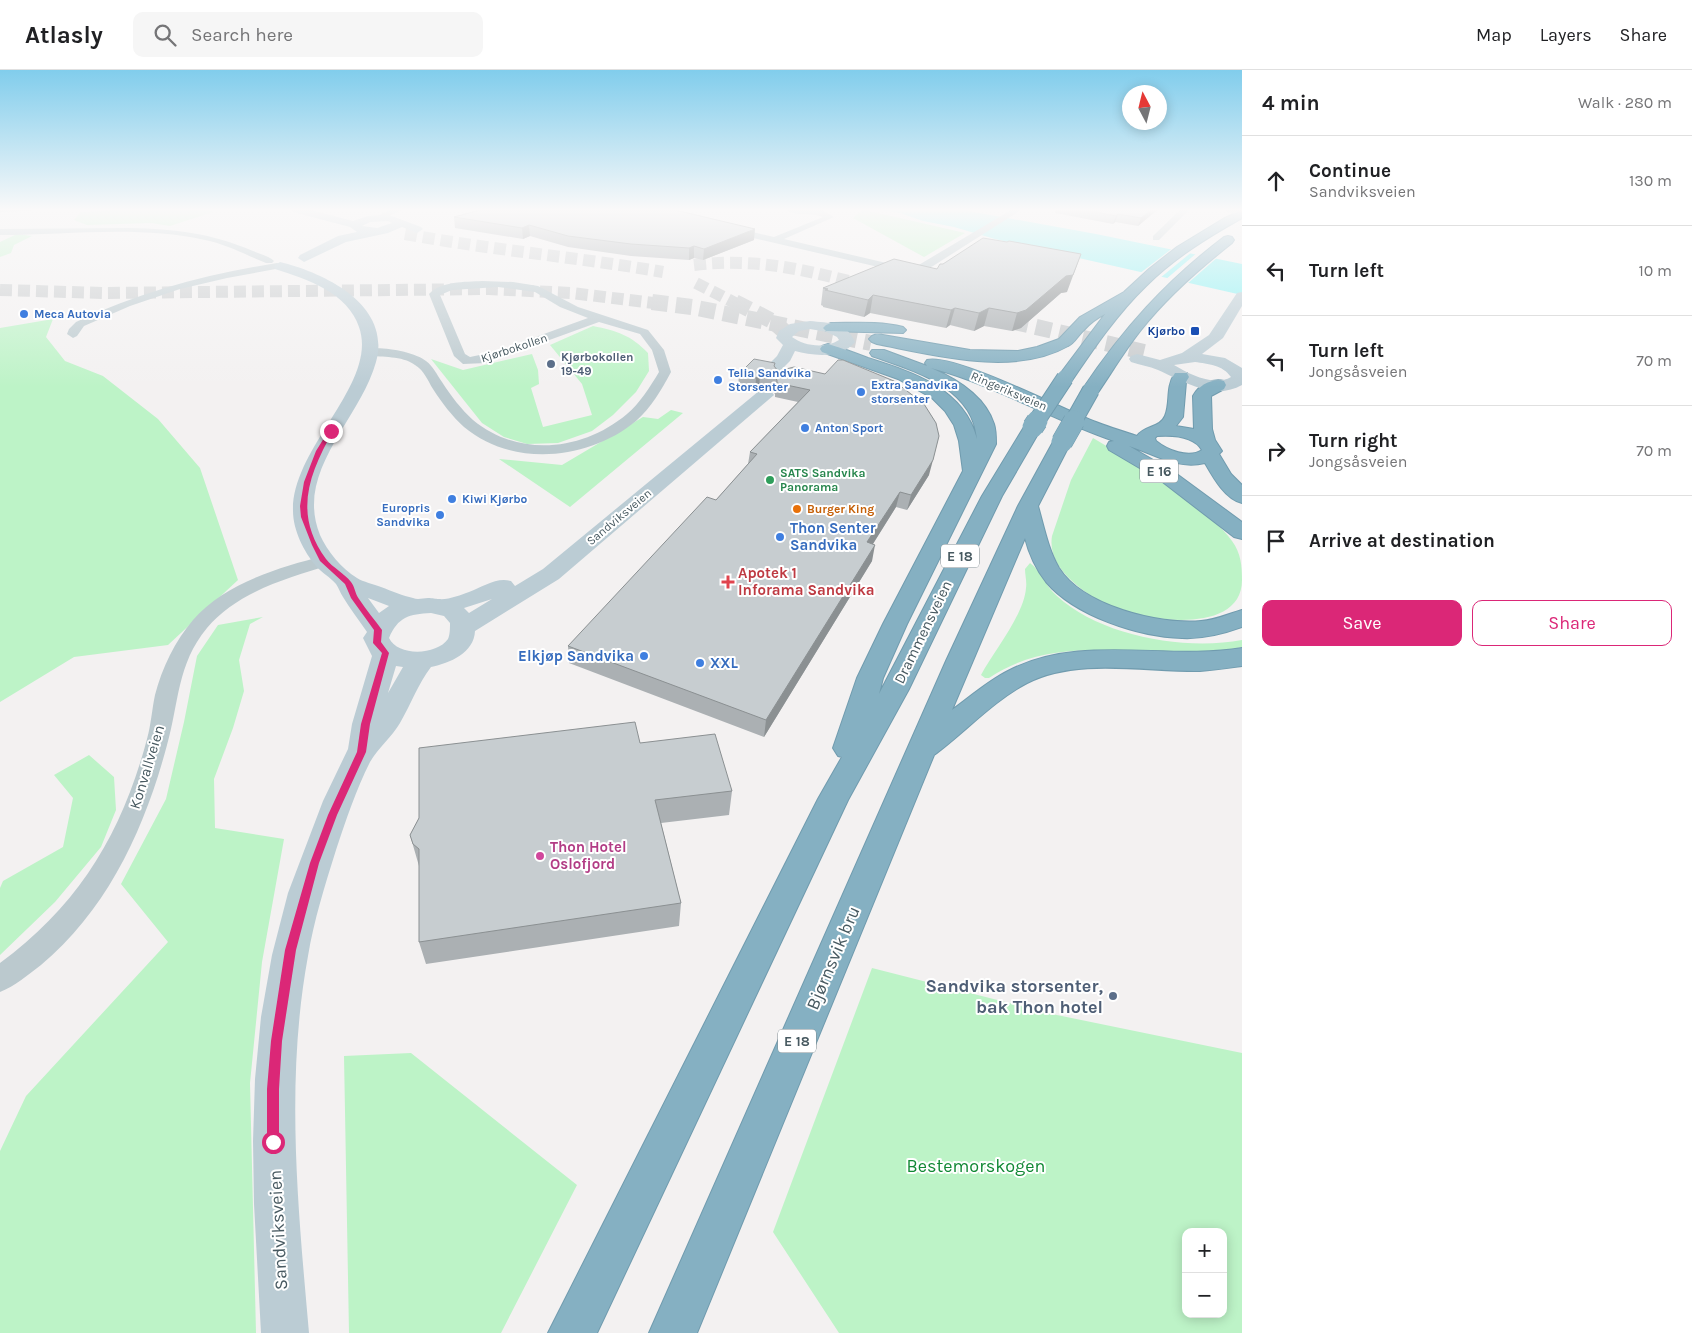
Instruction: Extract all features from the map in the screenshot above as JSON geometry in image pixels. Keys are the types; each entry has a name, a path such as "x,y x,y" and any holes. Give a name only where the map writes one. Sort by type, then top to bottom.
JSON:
{"highway":[{"name":"E 18","path":"872,346 968,354 1020,354 1048,349 1064,343 1078,326 1091,316 1132,292 1160,269"},
{"name":"E 18","path":"1028,506 1062,442 1114,352 1162,295 1190,269"},
{"name":"Drammensveien","path":"863,729 895,689 992,496 1033,426 1087,346 1132,292"},
{"name":"E 18","path":"831,328 869,327 998,342 1042,338 1078,326"},
{"name":"E 18","path":"572,1333 832,799 863,729 874,669 895,624 960,499 972,470 987,444 988,433 983,418 973,403 960,391 939,378 872,346"},
{"name":"Ringeriksveien","path":"872,346 978,377 1025,396 1070,418 1155,436"},
{"name":"Ringeriksveien","path":"872,346 923,354 990,371 1033,386 1113,422 1155,436"},
{"path":"825,349 888,368 916,381 938,395 954,410 963,425 968,441 972,470"},
{"path":"1155,436 1174,417 1178,382 1181,377"},
{"path":"1232,377 1204,392 1202,396 1203,428 1208,449 1223,477 1242,498"},
{"name":"E 16","path":"1070,418 1167,476 1242,531"},
{"name":"E 16","path":"1186,433 1208,449 1196,459 1174,457 1155,436 1186,433"},
{"path":"1174,457 1236,518 1242,531"},
{"path":"1028,506 1045,563 1053,576 1093,606 1115,616 1136,622 1188,630 1221,626 1242,618"},
{"name":"Bjørnsvik bru","path":"673,1333 921,749 1028,506"},
{"name":"E 18","path":"921,749 1018,676 1052,664 1075,660 1128,659 1200,662 1242,657"}],"main road":[{"path":"301,269 342,294 355,306 370,328 372,340 372,352 358,387 319,451 305,491 304,517 315,545 324,561 348,583 414,607 441,607 457,614 464,627 463,636 454,647 440,655 422,660 402,660 382,642 354,598 348,583"},
{"path":"1177,361 1215,338 1237,302"},
{"path":"784,315 810,325 831,328"},
{"path":"810,325 795,327 785,332 784,338 791,343 805,348 825,349"},
{"name":"Sandviksveien","path":"441,607 487,594 511,581 765,385 825,349 843,345 847,342 844,334 831,328"},
{"path":"1215,338 1232,377"},
{"name":"Sandviksveien","path":"464,627 484,613 546,577 765,385 784,358 791,343"},
{"path":"1140,355 1177,361 1232,377"},
{"path":"1177,361 1181,377 1206,384 1232,377"},
{"path":"382,642 391,616 414,607"},
{"name":"Sandviksveien","path":"362,752 366,724 377,690 382,642"},
{"name":"Sandviksveien","path":"285,1333 273,1142 274,1080 280,1008 290,950 314,863 333,815 362,752 385,725 413,672 422,660"}],"street":[{"path":"73,334 73,330 80,324 142,298 251,269"},
{"path":"900,269 913,272 919,269"},
{"name":"Kjørbokollen","path":"372,352 397,354 421,362 454,408 476,429 508,444 531,451 555,452 578,447 600,438 631,418 653,392 665,372 662,358 652,340 644,332 561,304 544,291 532,287 518,285 454,286 441,288 434,294 460,356 467,361 477,361 498,355 599,318"},
{"name":"Konvallveien","path":"0,979 66,923 93,888 130,823 157,746 168,687 185,646 205,618 232,598 264,581 324,561"}],"green space":[{"path":"53,319 46,337 65,361 103,376 158,419 200,468 238,580 168,645 74,657 0,702 0,328"},
{"path":"593,326 616,332 636,342 648,353 649,371 636,392 613,415 592,431 558,443 527,444 504,437 482,423 431,359 463,370 532,354 538,370 539,384 531,388 543,427 592,415 582,384 550,345"},
{"path":"671,410 683,413 570,507 499,459 562,465 643,417 658,419"},
{"path":"1093,438 1185,497 1211,518 1228,536 1239,555 1242,580 1238,597 1228,609 1212,616 1194,619 1174,620 1136,614 1114,608 1095,598 1077,586 1063,571 1056,561 1052,549 1052,536 1071,480"},
{"path":"1030,563 1057,596 1075,610 1096,621 1144,637 1195,643 1219,643 1242,640 1242,647 1210,652 1178,653 1081,650 1049,654 1018,663 989,678 985,678 981,675 1008,633 1020,610 1026,588 1025,569"},
{"path":"263,617 250,624 239,660 244,691 233,728 214,779 215,828 284,839 262,962 250,1083 256,1333 0,1333 0,1151 26,1096 168,942 121,884 166,799 197,656 218,625"},
{"path":"89,755 114,777 116,810 101,847 55,902 0,955 0,888 3,881 63,847 73,798 54,775"},
{"name":"Bestemorskogen","path":"872,968 1052,1014 1242,1053 1242,1333 839,1333 773,1232"},
{"path":"411,1053 577,1185 501,1333 349,1333 344,1056"}],"water":[{"path":"1127,269 1242,269 1242,295"}],"pier":[{"path":"1146,269 1171,269 1160,278 1139,274"},
{"path":"1178,269 1204,269 1187,284 1165,280"}],"building":[{"path":"870,269 1075,269 1073,275 1066,276 1026,310 1017,313 989,308 979,313 955,308 951,310 873,295 868,300 823,288"},
{"name":"Thon Senter Sandvika","path":"754,359 775,363 774,366 778,371 794,367 825,374 838,360 843,360 894,381 924,404 936,423 939,436 933,460 911,495 900,492 867,542 875,545 766,720 568,646 707,497 716,500 757,454 750,452 810,390 777,383 773,375 760,375 756,378 739,374"},
{"name":"Thon Hotel Oslofjord","path":"635,722 640,743 715,734 732,791 655,800 681,903 419,942 419,849 413,844 410,835 419,818 419,748"}],"tunnel":[{"path":"643,269 663,272"},
{"path":"793,269 879,289"},
{"path":"696,283 737,304"},
{"path":"0,290 104,293 489,289 572,293 662,304"},
{"path":"652,302 692,307 871,343"},
{"path":"735,302 774,322 785,332"},
{"path":"989,316 1144,352"}],"place":[{"name":"Meca Autovia","path":"24,314"},
{"name":"Kjørbo","path":"1195,331"},
{"name":"Kjørbokollen 19-49","path":"551,364"},
{"name":"Telia Sandvika Storsenter","path":"718,380"},
{"name":"Extra Sandvika storsenter","path":"861,392"},
{"name":"Anton Sport","path":"805,428"},
{"name":"SATS Sandvika Panorama","path":"770,480"},
{"name":"Kiwi Kjørbo","path":"452,499"},
{"name":"Burger King","path":"797,509"},
{"name":"Europris Sandvika","path":"440,515"},
{"name":"Thon Senter Sandvika","path":"780,537"},
{"name":"Apotek 1 Inforama Sandvika","path":"728,582"},
{"name":"Elkjøp Sandvika","path":"644,656"},
{"name":"XXL","path":"700,663"},
{"name":"Thon Hotel Oslofjord","path":"540,856"},
{"name":"Sandvika storsenter, bak Thon hotel","path":"1113,996"}],"route":[{"path":"273,1142 273,1089 277,1041 280,1008 290,950 314,863 333,815 362,752 366,724 386,653 377,643 376,636 378,630 354,598 348,583 324,561 315,545 304,517 303,506 307,482 319,451 331,431"}]}
